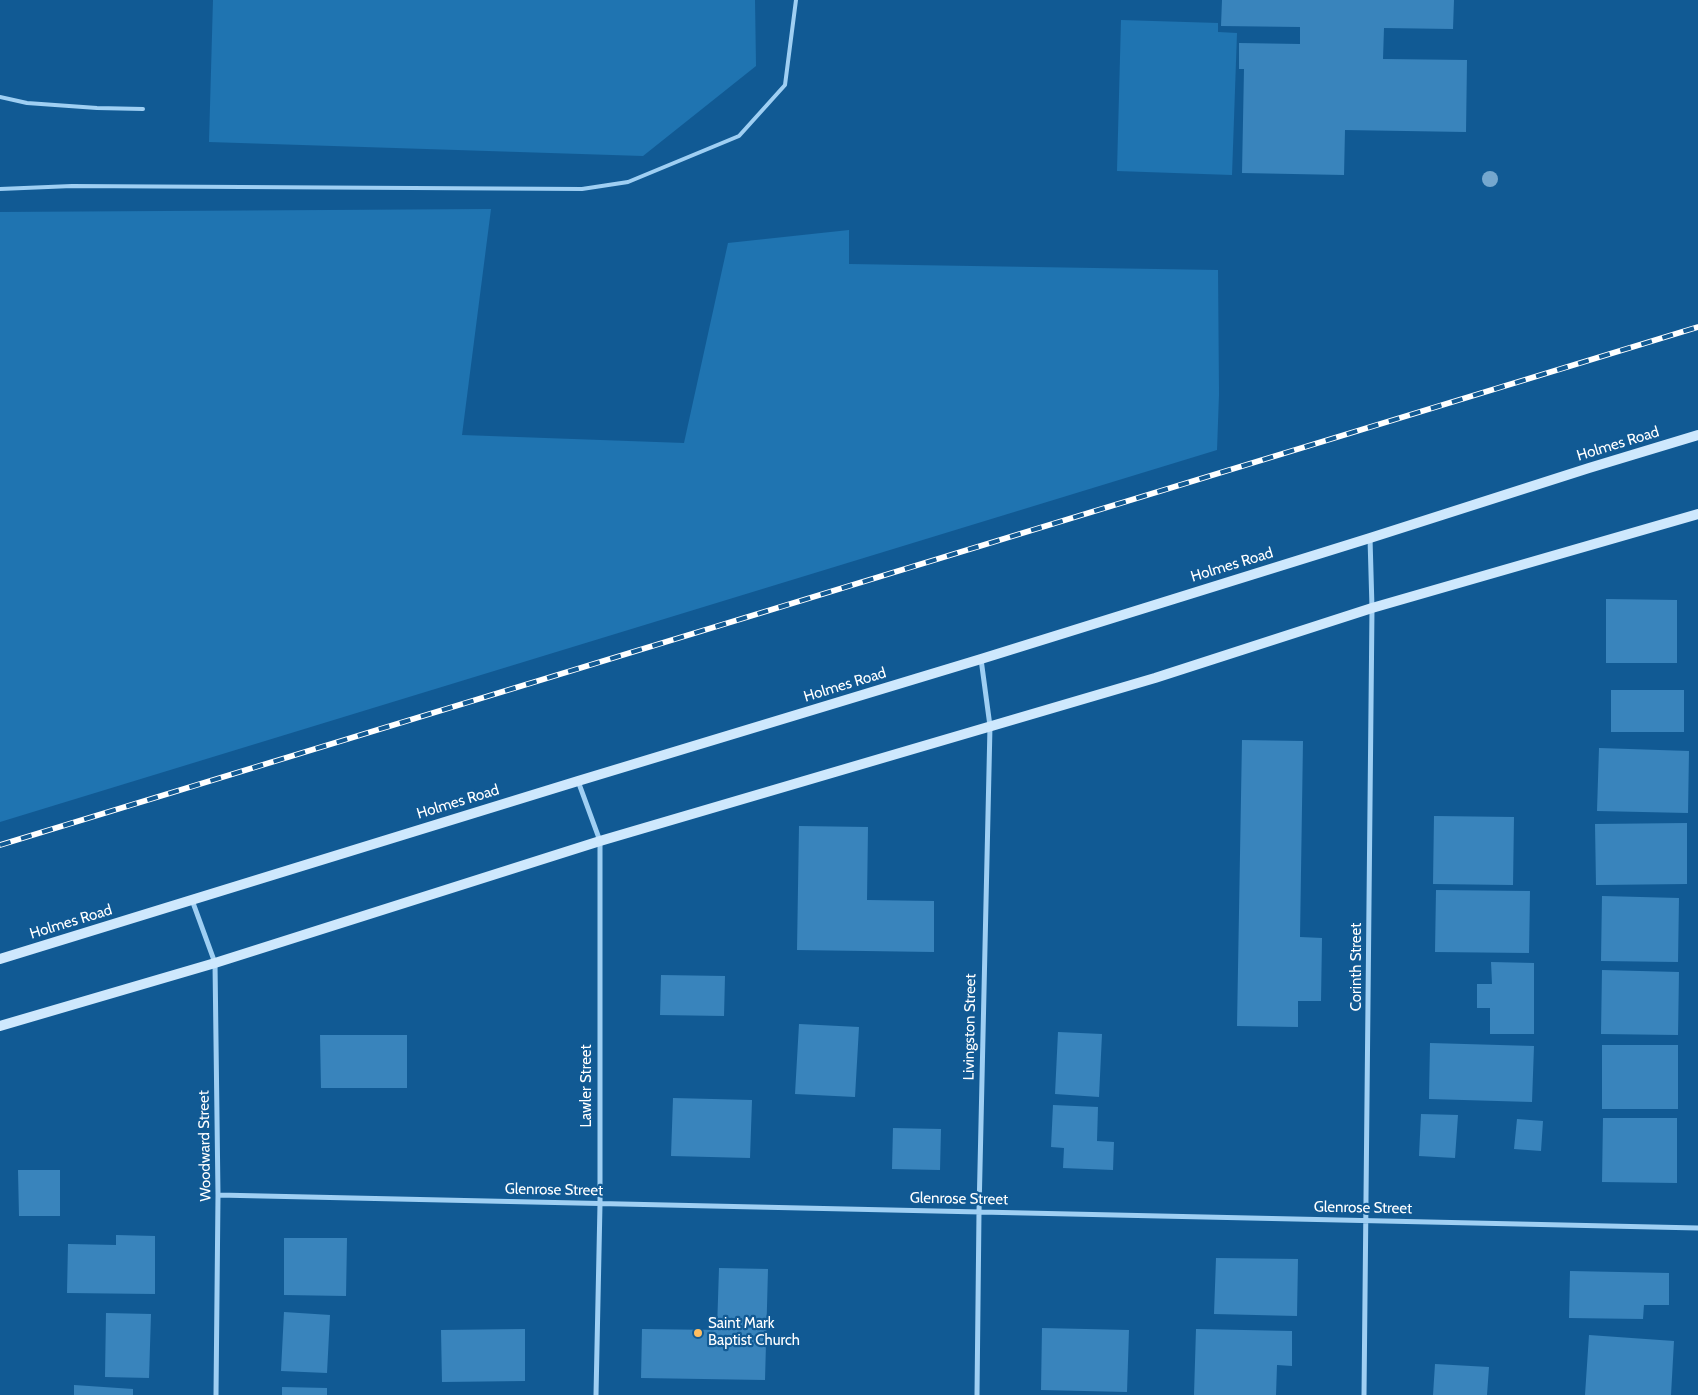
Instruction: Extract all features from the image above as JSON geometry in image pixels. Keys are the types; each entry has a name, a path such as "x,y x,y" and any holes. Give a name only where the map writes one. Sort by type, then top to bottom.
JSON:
{"main road":[{"name":"Holmes Road","path":"0,959 981,659 1698,435"},
{"path":"0,1026 215,963 600,841 1155,678 1372,608 1698,514"}],"street":[{"name":"Corinth Street","path":"1364,1395 1372,608 1370,538"},
{"name":"Livingston Street","path":"977,1395 979,1212 990,726 981,659"},
{"name":"Lawler Street","path":"578,781 600,841 600,1204 596,1395"},
{"name":"Woodward Street","path":"192,900 215,963 218,1195 216,1395"},
{"name":"Glenrose Street","path":"218,1195 1698,1228"}],"lane":[{"path":"0,189 82,186 582,190 628,182 739,136 785,84 796,0"},
{"path":"0,97 27,103 143,109"}],"shaded area":[{"path":"213,0 755,0 756,66 643,156 209,142"},
{"path":"1121,20 1218,23 1218,32 1237,33 1232,175 1117,171"},
{"path":"491,209 462,435 684,443 728,243 849,230 849,264 1218,270 1219,394 1217,450 0,822 0,212"}],"building":[{"path":"1222,0 1454,0 1453,29 1384,28 1383,59 1467,60 1466,132 1345,130 1344,175 1242,173 1244,69 1239,69 1239,43 1300,44 1300,27 1221,26"},
{"path":"1606,599 1677,600 1677,663 1606,663"},
{"path":"1611,690 1684,690 1684,732 1611,732"},
{"path":"1242,740 1303,741 1300,937 1322,938 1321,1001 1298,1001 1298,1027 1237,1026"},
{"path":"1599,748 1689,751 1688,813 1597,811"},
{"path":"1434,816 1514,817 1513,885 1433,884"},
{"path":"1687,823 1687,884 1596,885 1595,824"},
{"path":"799,826 868,827 867,900 934,901 934,952 797,950"},
{"path":"1436,890 1530,891 1529,953 1435,952"},
{"path":"1602,896 1679,898 1678,962 1601,961"},
{"path":"1491,962 1534,963 1534,1034 1490,1034 1490,1008 1477,1008 1477,984 1492,984"},
{"path":"1602,970 1679,972 1678,1035 1601,1034"},
{"path":"661,975 725,976 724,1016 660,1015"},
{"path":"799,1024 859,1027 855,1097 795,1094"},
{"path":"1058,1032 1102,1034 1099,1097 1055,1094"},
{"path":"320,1035 407,1035 407,1088 321,1088"},
{"path":"1430,1043 1534,1046 1532,1102 1429,1099"},
{"path":"1602,1045 1678,1045 1678,1109 1602,1109"},
{"path":"673,1098 752,1100 750,1158 671,1156"},
{"path":"1053,1105 1098,1107 1097,1141 1114,1142 1113,1170 1063,1168 1064,1148 1051,1147"},
{"path":"1421,1114 1458,1115 1455,1158 1419,1156"},
{"path":"1603,1118 1677,1118 1677,1183 1602,1182"},
{"path":"1517,1119 1543,1121 1541,1151 1514,1149"},
{"path":"893,1128 941,1129 940,1170 892,1169"},
{"path":"18,1170 60,1170 60,1216 19,1216"},
{"path":"116,1235 155,1236 155,1294 67,1293 68,1244 116,1245"},
{"path":"284,1238 347,1238 346,1296 284,1295"},
{"path":"1216,1258 1298,1259 1297,1316 1214,1314"},
{"path":"719,1268 768,1269 765,1380 641,1378 642,1329 717,1330"},
{"path":"1570,1271 1669,1273 1669,1305 1644,1305 1643,1319 1569,1318"},
{"path":"284,1312 330,1315 327,1373 281,1371"},
{"path":"106,1313 151,1314 149,1378 105,1377"},
{"path":"1042,1328 1129,1330 1127,1392 1041,1390"},
{"path":"525,1329 525,1381 442,1382 441,1330"},
{"path":"1196,1329 1292,1331 1292,1366 1277,1365 1276,1395 1194,1395"},
{"path":"1589,1335 1674,1341 1671,1395 1585,1395"},
{"path":"1435,1364 1489,1367 1487,1395 1433,1395"},
{"path":"74,1385 133,1389 133,1395 74,1395"},
{"path":"282,1387 327,1388 327,1395 282,1395"}],"railway":[{"path":"0,845 1698,327"}],"place":[{"name":"Saint Mark Baptist Church","path":"698,1333"}]}
